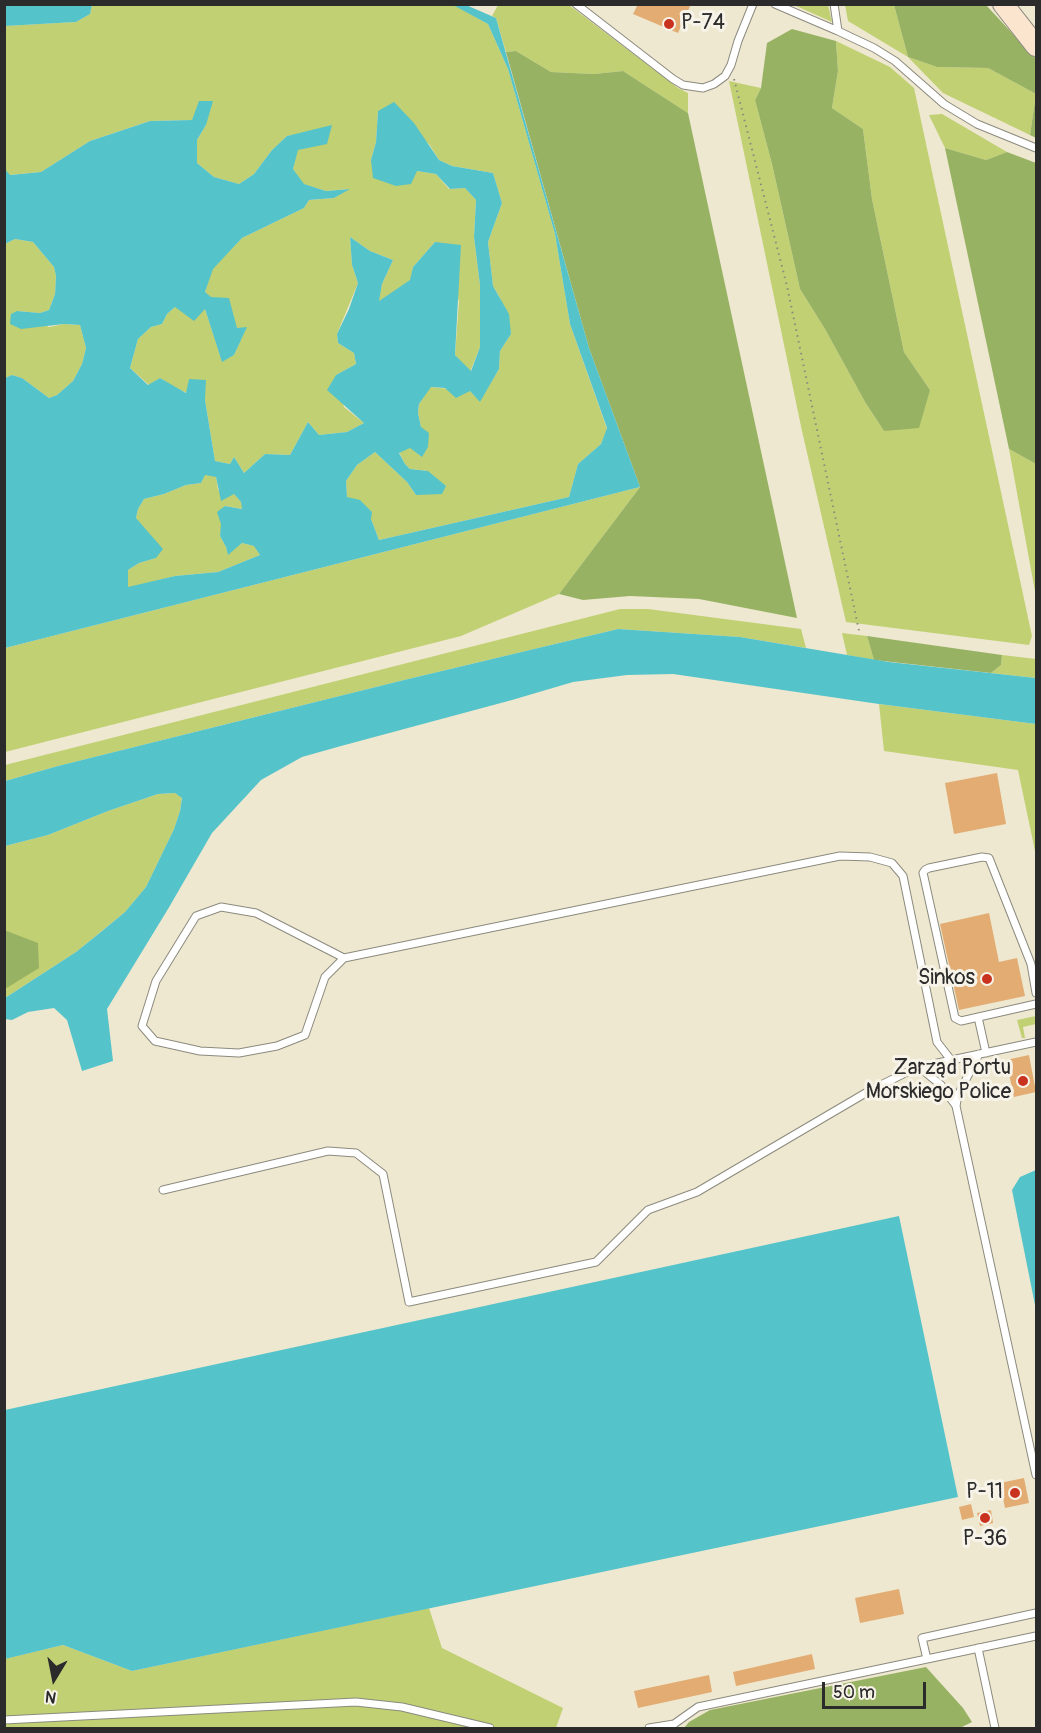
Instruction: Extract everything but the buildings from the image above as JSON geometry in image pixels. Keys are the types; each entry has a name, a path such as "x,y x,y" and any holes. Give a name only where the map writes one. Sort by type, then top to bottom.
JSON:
{"main road":[{"path":"1003,4 1036,46"}],"lane":[{"path":"576,4 684,85 703,88 725,76 753,4"},
{"path":"775,4 838,30 874,48 895,61 952,109 977,124 1036,148"},
{"path":"834,4 838,30"},
{"path":"344,958 256,913 221,907 196,916 156,981 142,1026 155,1041 201,1051 238,1053 277,1046 305,1035 325,977 344,958 840,856 870,857 892,862 903,876 938,1042 951,1060"},
{"path":"1036,993 1031,964 989,858 982,856 930,868 923,873 954,1016 957,1020 1036,1004"},
{"path":"978,1017 983,1054 958,1095 956,1106 1036,1475"},
{"path":"163,1190 328,1152 356,1153 383,1174 409,1302 596,1262 648,1210 697,1192 869,1091 920,1067 1036,1042"},
{"path":"920,1067 941,1085 956,1106"},
{"path":"927,1659 922,1638 1036,1613"},
{"path":"648,1728 673,1726 698,1707 1036,1636"},
{"path":"978,1648 995,1728"},
{"path":"4,1720 356,1702 402,1707 490,1728"}],"path":[{"path":"731,65 787,286 859,631"}],"green space":[{"path":"92,4 453,4 488,24 508,69 555,234 570,324 607,429 601,444 578,464 569,497 379,540 371,519 347,497 346,481 357,465 375,452 407,482 416,495 428,471 410,469 399,452 410,447 421,427 419,404 430,387 470,391 480,401 499,369 500,351 511,334 500,298 493,286 488,242 502,203 493,173 452,166 439,160 429,144 378,111 376,142 371,160 436,174 449,189 465,188 476,200 474,237 480,285 480,347 470,372 455,355 459,301 435,242 413,267 411,280 378,302 382,284 393,260 370,251 350,237 352,265 358,283 337,334 338,343 354,353 356,364 336,375 344,407 364,423 347,432 319,435 308,422 290,455 265,454 244,473 234,457 230,464 215,461 205,400 175,388 160,378 149,385 130,368 138,339 151,327 162,324 167,314 175,307 205,309 222,361 234,355 246,328 237,328 205,292 212,269 242,238 304,208 309,200 334,198 348,189 326,191 303,184 293,169 297,150 327,143 299,134 287,136 272,150 254,174 239,184 214,177 197,163 197,140 206,125 192,120 150,121 90,141 41,172 9,175 4,169 4,26 76,22 90,14"},
{"path":"498,5 569,5 678,88 688,93 688,113 623,71 594,74 551,72 516,51 506,52 496,18 492,16"},
{"path":"794,5 828,5 832,22"},
{"path":"845,5 894,5 908,57 848,21"},
{"path":"894,5 986,5 1036,59 1036,94 988,68 937,67 908,57"},
{"path":"792,29 836,41 838,71 832,108 863,129 872,199 904,352 930,390 919,428 884,431 800,289 755,100 761,88 767,43"},
{"path":"836,41 890,67 914,88 1032,636 1029,645 846,622 802,431 729,81 761,88 755,100 800,289 884,431 930,390 904,352 872,199 863,129 832,108 838,71"},
{"path":"516,51 551,72 594,74 623,71 688,113 797,618 699,599 630,596 583,600 559,594 640,487 589,348 506,52"},
{"path":"908,57 937,67 988,68 1036,94 1030,135 943,93"},
{"path":"1036,94 1036,138 1030,135"},
{"path":"942,114 1007,152 986,160 945,148 929,115"},
{"path":"945,148 986,160 1007,152 1036,163 1036,464 1009,449"},
{"path":"15,239 33,242 54,267 56,276 55,294 49,310 40,313 17,311 49,327 64,324 80,325 86,348 82,364 73,381 57,395 49,398 22,378 12,375 5,378 5,244"},
{"path":"1009,449 1036,464 1036,597"},
{"path":"205,474 216,476 218,490 234,494 241,502 243,509 225,506 220,536 228,554 242,543 255,546 260,555 218,572 175,576 128,588 128,570 139,563 156,558 136,518 144,499 186,485 201,483"},
{"path":"640,487 559,594 461,636 5,752 5,648"},
{"path":"620,609 648,609 801,629 806,648 740,637 618,629 400,681 5,781 5,765"},
{"path":"842,633 867,636 874,660 847,655"},
{"path":"867,636 1002,655 1001,665 991,673 874,660"},
{"path":"1002,655 1036,659 1036,678 991,673 1001,665"},
{"path":"879,704 1036,724 1036,856 1018,770 884,751"},
{"path":"175,793 182,797 180,811 174,829 146,887 125,912 76,952 5,998 5,846 48,835 158,794"},
{"path":"4,930 38,943 39,968 5,989"},
{"path":"1036,1016 1036,1024 1023,1027 1025,1038 1022,1038 1017,1020"},
{"path":"429,1608 442,1648 563,1708 556,1728 5,1728 4,1659 63,1645 132,1671"},
{"path":"926,1667 963,1708 972,1722 960,1728 684,1728 689,1722 710,1710"}],"water":[{"path":"5,4 92,5 90,14 76,22 5,26"},
{"path":"453,5 466,5 496,18 589,348 640,487 5,648 5,378 12,375 22,378 49,398 57,395 73,381 82,364 86,348 80,325 64,324 21,329 10,324 11,314 17,311 40,313 49,310 55,294 56,276 54,267 33,242 15,239 5,244 5,169 10,175 41,172 90,141 150,121 192,120 199,101 213,101 206,125 197,140 197,163 214,177 239,184 254,174 272,150 287,136 332,125 327,144 298,150 293,169 304,184 326,191 350,189 334,198 309,200 304,208 242,238 213,269 205,292 211,297 229,298 237,328 247,327 234,355 222,362 205,309 194,321 175,307 167,314 162,324 151,327 138,339 130,368 148,385 160,378 186,393 189,379 206,380 205,400 215,461 230,464 234,457 244,473 265,454 290,455 308,422 319,435 347,432 364,423 327,390 336,375 356,364 354,353 338,343 337,334 358,283 352,265 350,237 370,251 393,260 382,284 379,301 410,280 413,267 435,242 461,245 455,355 471,371 480,347 480,285 474,237 476,200 465,188 450,189 436,174 417,171 411,184 396,186 373,178 371,160 376,142 378,111 394,102 414,123 439,160 452,166 493,173 502,203 488,242 493,286 509,314 511,334 500,351 499,369 480,402 470,391 456,398 445,388 431,387 419,404 421,427 429,433 428,447 422,457 410,448 399,453 410,469 428,471 446,486 442,494 416,495 407,482 375,452 357,465 346,481 347,497 360,500 372,512 371,519 379,540 569,497 578,464 601,444 607,428 570,324 555,234 508,69 488,24","holes":["205,475 216,477 221,501 234,494 241,502 242,509 225,506 217,512 221,524 220,536 228,555 242,543 254,546 260,555 218,572 175,576 128,587 128,570 139,563 156,558 163,549 136,518 144,499 186,485 201,483"]},
{"path":"618,629 740,637 889,662 1036,678 1036,724 673,674 627,675 573,682 302,757 261,780 212,833 107,1009 113,1061 82,1071 67,1020 54,1008 28,1012 12,1020 5,1019 5,998 76,952 125,912 146,887 174,829 182,798 175,793 158,794 48,835 5,846 5,781 400,681"},
{"path":"1036,1170 1036,1310 1012,1190 1020,1177"},
{"path":"899,1216 958,1497 132,1671 63,1645 5,1659 5,1410"}],"place":[{"name":"P-74","path":"669,24"},
{"name":"Sinkos","path":"987,979"},
{"name":"Zarząd Portu Morskiego Police","path":"1023,1081"},
{"name":"P-11","path":"1015,1493"},
{"name":"P-36","path":"985,1518"}]}
